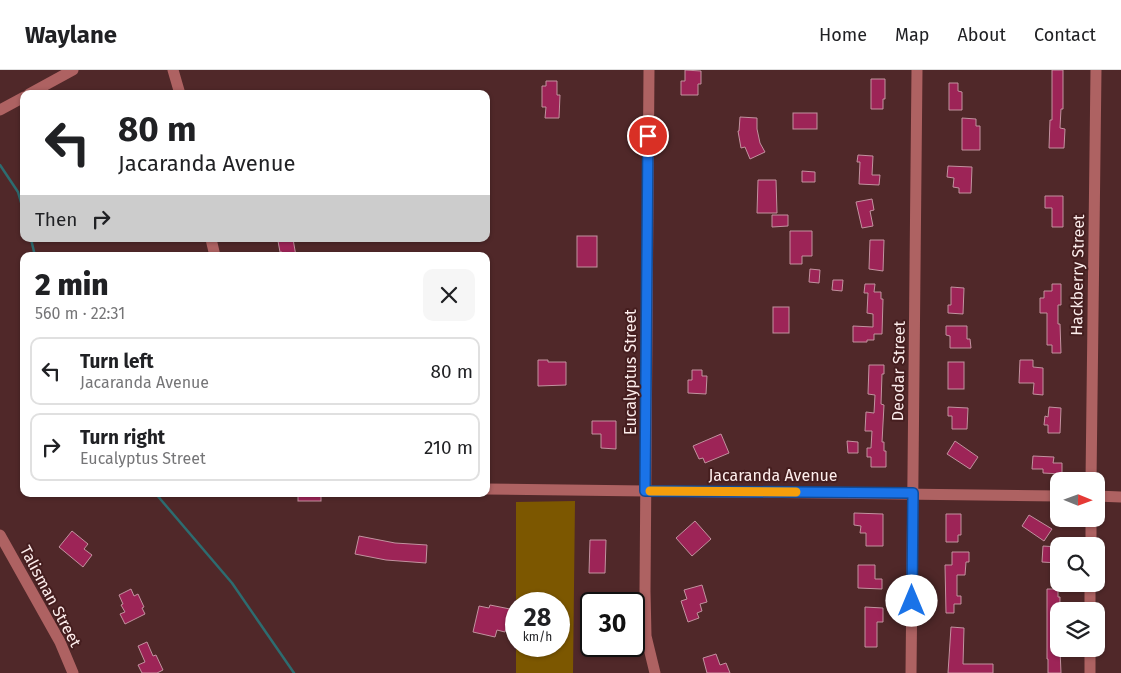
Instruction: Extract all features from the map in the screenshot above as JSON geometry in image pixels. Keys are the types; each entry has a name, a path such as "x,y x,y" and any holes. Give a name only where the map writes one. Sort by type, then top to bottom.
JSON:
{"street":[{"path":"36,90 72,70"},
{"path":"173,70 179,90"},
{"name":"Eucalyptus Street","path":"648,70 645,591 646,636 655,673"},
{"name":"Deodar Street","path":"912,673 917,70"},
{"name":"Hackberry Street","path":"1091,472 1096,70"},
{"path":"0,110 20,99"},
{"name":"Jacaranda Avenue","path":"490,489 1050,496"},
{"path":"1105,496 1121,496"},
{"name":"Talisman Street","path":"0,535 60,642 73,673"},
{"path":"1090,657 1090,673"}],"shaded area":[{"path":"575,501 573,673 516,673 516,657 570,657 570,592 516,592 516,502"}],"building":[{"path":"685,70 701,71 701,84 698,84 698,95 681,95 681,81 685,81"},
{"path":"1052,70 1063,70 1063,109 1061,109 1060,128 1065,129 1064,148 1049,148 1050,120 1052,120"},
{"path":"871,79 885,79 883,109 871,109"},
{"path":"546,81 557,81 557,95 560,95 559,118 545,118 546,107 542,107 542,86 546,86"},
{"path":"949,83 958,83 958,91 962,92 962,110 949,110"},
{"path":"793,113 817,113 817,129 793,129"},
{"path":"740,117 757,118 760,143 765,152 750,159 745,147 741,148 738,131"},
{"path":"962,118 976,119 976,126 980,126 980,150 962,150"},
{"path":"858,155 873,156 872,175 880,175 879,185 859,184 860,162 857,162"},
{"path":"948,166 972,167 971,193 959,193 959,188 953,187 954,178 947,177"},
{"path":"802,171 815,172 815,182 802,182"},
{"path":"758,180 776,180 777,213 757,213"},
{"path":"1045,196 1063,196 1063,227 1052,227 1052,208 1045,208"},
{"path":"872,199 874,210 870,211 873,226 862,228 856,202"},
{"path":"772,215 788,215 788,226 772,227"},
{"path":"790,231 812,231 812,256 802,256 802,264 790,264"},
{"path":"577,236 597,236 597,267 577,267"},
{"path":"870,240 884,240 883,271 869,269"},
{"path":"278,242 294,242 295,252 280,252"},
{"path":"810,269 820,270 819,283 809,282"},
{"path":"833,280 843,280 842,291 832,290"},
{"path":"865,284 875,284 874,292 881,292 881,299 883,299 882,334 874,334 874,340 867,340 867,342 853,342 853,326 873,327 873,314 867,313 868,293 864,293"},
{"path":"1052,284 1061,284 1061,305 1058,305 1058,324 1060,324 1061,353 1052,353 1052,345 1047,345 1047,313 1040,313 1040,298 1044,298 1044,291 1052,291"},
{"path":"951,287 964,288 963,314 948,313 948,305 951,305"},
{"path":"773,307 789,307 789,333 773,333"},
{"path":"946,326 967,326 967,339 970,339 971,348 950,348 950,336 946,335"},
{"path":"538,360 566,362 566,385 538,386"},
{"path":"1020,360 1033,360 1033,367 1043,368 1043,395 1033,394 1034,383 1019,383"},
{"path":"948,362 964,362 964,389 948,389"},
{"path":"869,365 884,365 881,404 884,405 882,442 884,442 884,451 886,451 886,467 871,467 871,457 867,457 867,448 871,448 872,431 865,431 866,412 874,413 875,395 868,394"},
{"path":"692,370 702,370 702,376 707,376 706,394 688,393 688,380 692,380"},
{"path":"948,407 968,408 967,429 952,429 952,416 948,416"},
{"path":"1049,407 1061,408 1060,433 1048,433 1048,425 1044,425 1045,416 1048,417"},
{"path":"592,421 616,421 616,449 601,448 601,434 592,434"},
{"path":"721,434 729,453 705,463 703,458 699,459 693,446"},
{"path":"847,441 858,442 858,453 848,453"},
{"path":"955,441 978,457 970,469 947,454"},
{"path":"1033,456 1054,457 1053,463 1062,463 1062,472 1043,473 1043,469 1032,469"},
{"path":"298,497 321,497 321,501 298,501"},
{"path":"854,513 883,514 883,546 866,546 866,533 860,533 861,526 854,525"},
{"path":"946,514 961,514 961,535 958,535 958,542 946,542"},
{"path":"1029,515 1052,529 1044,541 1022,526"},
{"path":"695,521 711,539 692,556 676,538"},
{"path":"72,531 88,544 84,549 92,555 83,567 59,547"},
{"path":"359,536 395,543 427,545 426,563 386,560 355,554"},
{"path":"590,540 606,540 605,573 589,573"},
{"path":"1043,546 1050,546 1050,562 1042,562"},
{"path":"952,552 969,552 969,562 966,562 965,575 957,575 957,596 961,596 961,604 954,604 954,613 946,613 945,565 952,565"},
{"path":"858,565 875,565 875,579 882,579 882,589 858,588"},
{"path":"702,585 707,602 700,604 702,611 697,613 699,618 688,622 681,601 687,599 684,590"},
{"path":"131,589 134,596 138,594 145,614 125,624 120,614 125,612 119,595"},
{"path":"1047,589 1050,589 1050,592 1058,592 1058,597 1060,597 1060,602 1050,602 1050,657 1060,657 1061,673 1048,673"},
{"path":"490,605 505,608 505,632 497,630 495,637 473,632 479,606 489,608"},
{"path":"865,607 883,608 883,622 877,622 877,647 865,647"},
{"path":"951,627 964,628 963,664 993,664 993,673 948,673"},
{"path":"147,642 153,656 156,655 163,670 157,673 142,673 138,665 145,662 138,646"},
{"path":"716,654 720,665 726,663 730,673 707,673 703,658"}],"waterway":[{"path":"0,165 18,192 20,199"},
{"path":"32,242 34,252"},
{"path":"159,497 232,583 294,673"}],"slow traffic":[{"path":"650,491 796,492"}],"route":[{"path":"648,136 645,491 913,493 912,601"}]}
